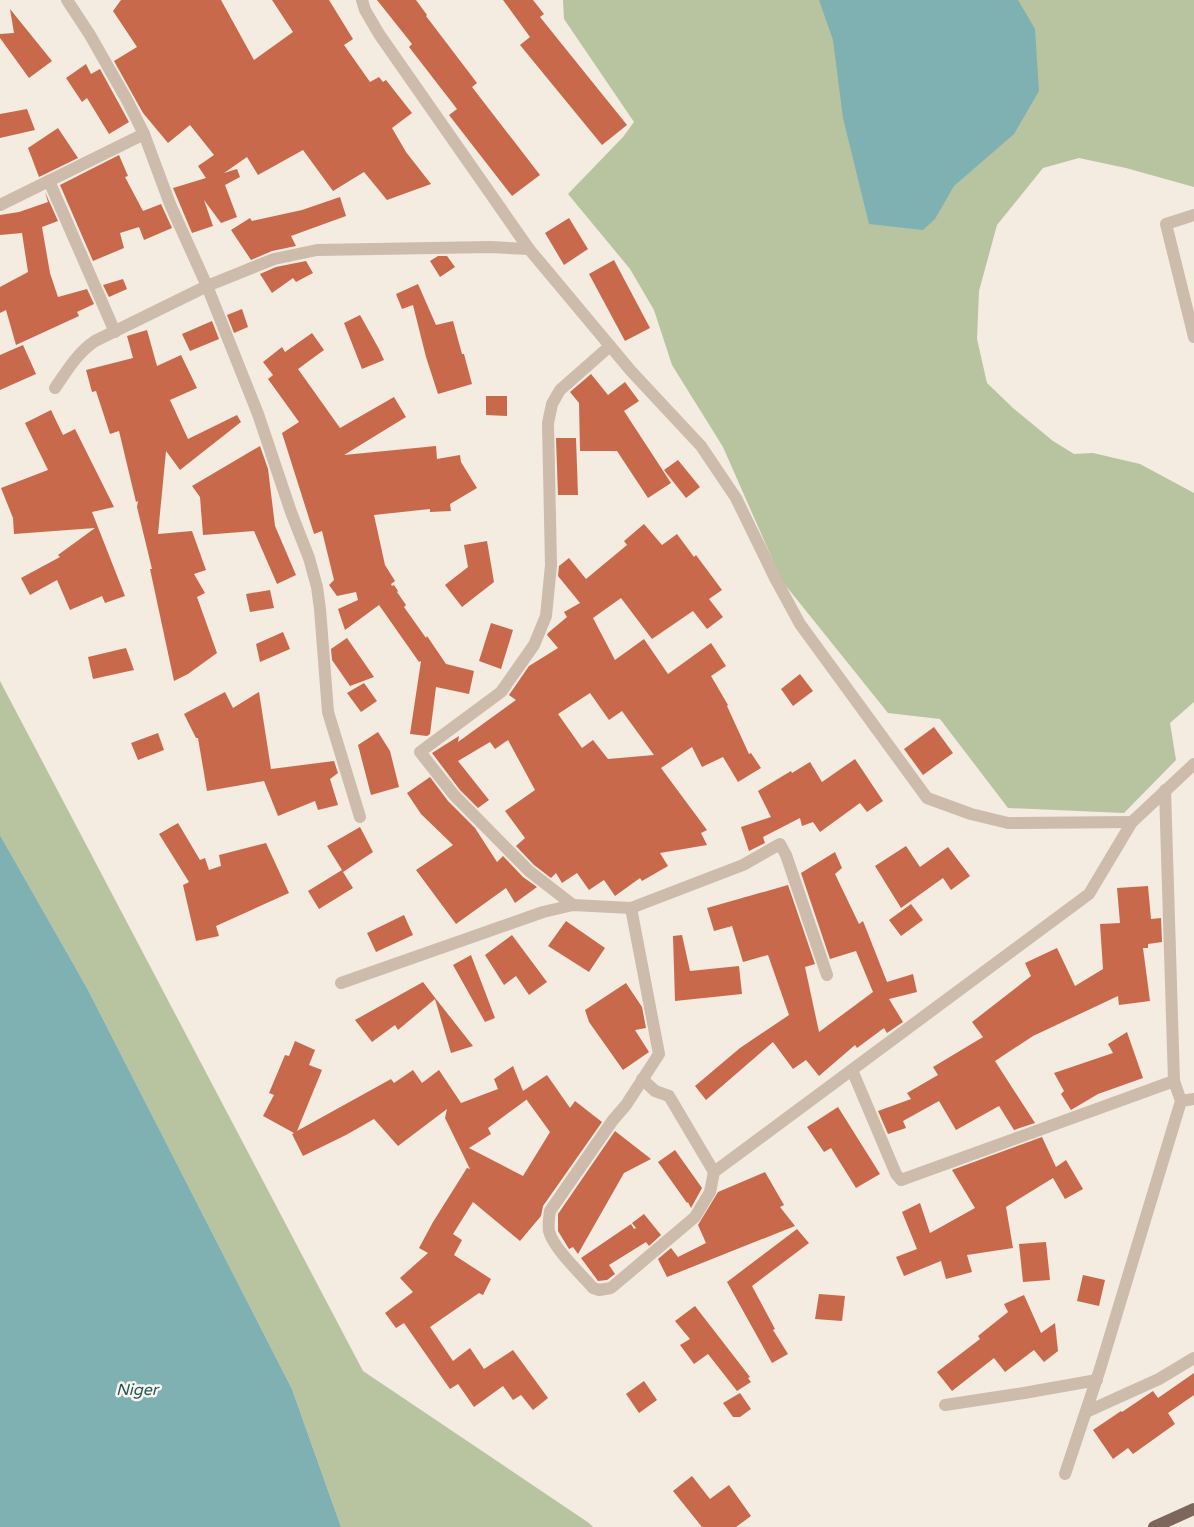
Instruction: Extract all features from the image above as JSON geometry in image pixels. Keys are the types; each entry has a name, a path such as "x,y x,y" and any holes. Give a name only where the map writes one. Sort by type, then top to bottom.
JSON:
{"main road":[{"path":"1154,1527 1194,1508"}],"street":[{"path":"67,0 108,66 144,134 170,204 208,286 258,414 291,512 309,558 317,587 328,712 360,817"},
{"path":"362,0 365,10 379,34 529,249 631,371 701,446 722,475 736,498 800,624 927,798 971,814 1008,823 1132,822"},
{"path":"0,205 144,134"},
{"path":"49,181 115,332"},
{"path":"1194,214 1166,224 1194,336"},
{"path":"54,388 84,349 208,286 274,259 317,250 529,249"},
{"path":"573,905 529,871 454,795 420,752 501,692 534,645 546,616 551,565 548,423 552,404 560,390 610,346"},
{"path":"714,1172 1089,894 1132,822 1194,764"},
{"path":"1065,1474 1188,1100 1174,1081 1165,790"},
{"path":"341,983 514,921 573,905 631,908 743,865 780,844 786,856 828,975"},
{"path":"631,908 659,1054 642,1079 626,1105 613,1120 550,1212 549,1231 554,1242 593,1288 604,1290 611,1288 695,1218 710,1192 714,1172 669,1096 655,1091 642,1079"},
{"path":"852,1070 896,1174 901,1180 1174,1081"},
{"path":"1086,1412 1160,1379 1194,1358"},
{"path":"945,1405 1024,1394 1097,1380"}],"green space":[{"path":"563,0 1194,0 1194,187 1126,168 1079,158 1043,168 997,225 979,291 977,339 987,383 1013,408 1053,441 1074,454 1093,453 1140,464 1194,493 1194,702 1170,723 1176,760 1124,813 1008,808 940,719 888,713 782,581 723,447 672,365 654,310 630,269 568,194 623,137 634,122 564,19"},
{"path":"0,681 363,1371 593,1527 341,1527 292,1389 87,988 0,835"}],"water":[{"path":"819,0 1018,0 1035,29 1039,91 1014,134 954,186 935,219 923,230 869,224 843,118 833,40"},
{"name":"Niger","path":"0,835 87,988 292,1389 341,1527 0,1527"}],"building":[{"path":"121,0 221,0 254,60 293,32 272,0 329,0 353,39 344,45 370,82 379,77 383,82 386,80 412,113 392,128 406,152 431,184 387,200 364,172 333,191 303,150 258,175 247,157 224,173 237,169 240,177 225,185 237,217 221,223 204,200 213,226 192,233 173,188 206,178 198,166 214,155 190,125 168,143 143,113 114,61 137,47 113,11"},
{"path":"377,0 416,0 477,83 472,87 540,175 512,196 449,115 457,109 409,47 412,44"},
{"path":"503,0 533,0 544,14 540,17 627,125 602,145 520,45 530,37"},
{"path":"10,9 52,61 29,78 0,38 0,34 14,33"},
{"path":"86,64 91,74 100,69 129,122 109,134 87,98 82,102 66,78"},
{"path":"27,109 35,130 0,138 0,114"},
{"path":"58,128 78,158 39,177 28,148"},
{"path":"119,155 128,176 125,177 143,211 161,204 172,228 144,240 139,227 120,233 124,248 93,261 60,185"},
{"path":"45,192 58,221 42,227 50,273 58,297 87,289 94,304 77,312 79,316 16,345 6,310 0,313 0,287 28,272 22,233 0,235 0,215 19,212 48,202"},
{"path":"340,197 346,216 291,236 296,246 272,251 251,260 231,230 250,218 252,221 302,210"},
{"path":"569,218 588,249 564,265 545,233"},
{"path":"438,256 447,256 455,267 440,277 430,261"},
{"path":"614,260 650,328 625,341 589,274"},
{"path":"306,261 313,273 296,282 293,278 272,293 260,274 276,267"},
{"path":"123,279 127,289 109,297 103,285"},
{"path":"418,284 436,325 453,321 472,384 438,394 426,357 413,305 402,309 396,294"},
{"path":"242,309 248,327 234,333 227,315"},
{"path":"360,315 384,360 362,369 344,323"},
{"path":"212,321 219,339 190,351 182,334"},
{"path":"147,330 157,366 181,355 197,388 170,400 188,439 237,415 241,422 180,470 166,451 158,534 192,531 206,570 194,574 205,593 197,597 217,653 188,674 174,681 150,569 152,569 137,507 138,501 136,502 119,431 110,434 96,391 92,392 86,370 133,358 127,336"},
{"path":"312,333 324,350 298,369 340,428 394,397 406,417 344,455 436,446 437,459 460,455 461,462 477,488 450,504 451,511 430,512 430,509 374,515 385,565 395,581 391,584 392,586 394,585 406,605 404,607 446,664 474,671 469,694 436,687 430,734 427,736 410,734 421,661 419,662 379,605 345,630 338,609 358,600 356,592 337,596 329,585 334,580 322,531 314,534 282,433 299,422 268,379 273,375 263,362 282,347 285,352"},
{"path":"23,345 36,374 0,390 0,355"},
{"path":"591,374 608,395 625,382 639,401 624,411 671,483 648,498 617,451 580,451 579,403 570,392"},
{"path":"486,396 507,396 507,416 486,415"},
{"path":"51,410 63,435 75,429 114,507 92,512 125,596 105,603 102,596 70,610 57,580 30,595 21,578 60,557 58,555 95,528 14,534 13,518 1,488 48,470 25,423"},
{"path":"556,438 576,438 578,495 558,495"},
{"path":"260,446 268,469 275,526 296,575 277,584 254,531 203,535 200,497 192,486"},
{"path":"678,460 700,487 686,498 664,470"},
{"path":"644,524 662,545 677,534 694,557 696,555 722,590 709,599 723,617 707,629 693,611 652,639 621,598 593,618 615,660 644,639 668,674 711,643 726,666 711,676 728,705 749,754 751,753 761,768 738,782 723,757 702,767 692,747 661,768 707,830 701,833 707,845 660,853 668,866 642,881 640,878 615,896 604,880 589,890 577,873 562,883 556,873 551,878 534,865 516,846 525,838 505,811 535,790 508,740 495,749 490,742 458,761 489,800 478,808 460,790 432,753 459,736 458,742 516,700 509,695 529,666 558,648 547,635 567,617 564,612 580,603 558,576 559,566 569,558 586,579 627,545 624,541","holes":["590,693 609,720 622,711 654,755 608,759 593,740 582,748 558,714"]},
{"path":"487,541 494,582 462,607 445,585 468,567 464,545"},
{"path":"270,590 274,608 250,612 246,594"},
{"path":"491,623 513,630 501,669 479,661"},
{"path":"283,632 290,649 260,662 256,644"},
{"path":"347,638 374,677 350,686 332,660 331,649"},
{"path":"126,648 134,670 93,679 88,657"},
{"path":"800,674 813,691 793,706 781,689"},
{"path":"364,683 377,701 361,712 347,693"},
{"path":"225,692 233,708 259,692 271,769 334,761 338,773 330,779 338,805 318,810 315,801 278,816 264,781 207,791 198,738 196,738 184,714"},
{"path":"934,727 953,753 923,775 904,749"},
{"path":"378,732 390,751 399,787 371,795 358,745"},
{"path":"158,733 164,750 138,760 131,743"},
{"path":"855,759 883,801 867,812 860,803 820,832 813,822 802,826 800,818 763,837 765,843 749,851 741,827 771,817 758,791 810,762 822,782"},
{"path":"430,777 448,801 475,828 497,862 503,856 523,877 537,887 515,903 506,888 456,924 416,870 453,845 421,814 407,793"},
{"path":"178,823 200,860 205,858 209,870 221,866 219,855 266,843 289,893 216,926 219,936 196,941 183,885 189,882 159,834"},
{"path":"360,827 373,852 343,872 353,888 319,909 308,891 342,870 327,846"},
{"path":"906,846 920,867 948,847 970,876 951,890 943,878 901,908 875,866"},
{"path":"835,852 842,868 835,874 859,924 863,921 887,982 913,974 917,992 889,999 903,1022 887,1033 884,1028 857,1048 855,1045 819,1076 806,1060 793,1069 773,1042 706,1100 695,1086 740,1048 789,1015 768,955 743,962 732,926 714,931 707,908 788,885 815,964 805,967 819,1032 873,992 856,951 830,959 801,873"},
{"path":"1148,886 1151,919 1161,918 1162,942 1148,944 1148,948 1143,948 1150,1001 1119,1005 1118,996 1033,1036 995,1061 1035,1123 1014,1130 999,1106 956,1130 939,1101 903,1121 906,1128 888,1134 878,1111 911,1099 907,1093 938,1075 933,1067 983,1037 972,1022 1031,976 1025,963 1057,948 1075,986 1103,969 1100,924 1120,923 1117,888"},
{"path":"911,904 923,920 901,936 889,920"},
{"path":"404,915 413,935 376,952 367,933"},
{"path":"566,921 605,948 589,972 548,946"},
{"path":"512,935 547,982 529,995 516,976 504,985 485,955"},
{"path":"682,935 690,971 739,966 742,994 675,1001 673,936"},
{"path":"471,955 495,1018 485,1022 453,965"},
{"path":"423,982 473,1046 451,1053 435,999 398,1030 395,1025 372,1042 355,1020"},
{"path":"626,983 642,1007 646,1028 635,1030 649,1052 623,1070 589,1022 585,1010"},
{"path":"1127,1032 1143,1078 1098,1094 1071,1110 1061,1094 1064,1091 1054,1073 1113,1053 1108,1044"},
{"path":"295,1041 315,1050 309,1065 322,1070 297,1131 391,1079 394,1083 413,1070 422,1083 439,1070 461,1103 498,1089 494,1079 513,1066 523,1091 547,1075 570,1108 575,1101 602,1122 543,1206 541,1216 520,1241 473,1202 453,1234 462,1240 454,1255 491,1279 483,1295 479,1293 430,1327 453,1361 470,1348 484,1369 513,1350 548,1398 533,1410 521,1395 513,1400 503,1386 474,1407 458,1384 450,1389 404,1323 396,1328 385,1313 413,1292 400,1278 428,1253 419,1248 467,1168 470,1169 445,1118 447,1109 398,1146 374,1119 303,1156 292,1134 294,1133 263,1116 274,1095 269,1093 285,1055 289,1056","holes":["526,1099 550,1132 523,1176 469,1148 491,1134 488,1128"]},
{"path":"838,1107 880,1174 856,1188 831,1148 824,1152 807,1127"},
{"path":"615,1131 651,1159 624,1173 578,1254 573,1247 569,1249 558,1231 558,1214"},
{"path":"1042,1137 1056,1167 1066,1160 1083,1189 1065,1199 1053,1178 1006,1207 1013,1248 967,1255 972,1272 946,1279 941,1261 904,1276 896,1257 917,1249 902,1212 920,1203 930,1233 975,1208 952,1170"},
{"path":"675,1150 702,1188 691,1208 658,1162"},
{"path":"765,1172 784,1205 780,1207 795,1226 667,1277 658,1259 671,1248 678,1257 706,1243 698,1225 718,1192"},
{"path":"644,1214 661,1235 649,1246 646,1242 609,1265 615,1274 607,1280 598,1281 581,1258 631,1224 634,1229 636,1228 632,1223"},
{"path":"797,1229 809,1243 752,1286 775,1329 773,1330 788,1354 772,1363 727,1282"},
{"path":"1046,1242 1050,1280 1023,1282 1019,1244"},
{"path":"1083,1275 1105,1280 1099,1306 1077,1301"},
{"path":"819,1294 845,1296 842,1321 815,1319"},
{"path":"1024,1295 1041,1333 1055,1323 1058,1351 1044,1362 1034,1350 1005,1372 994,1358 952,1391 937,1372 980,1339 978,1336 1008,1312 1004,1304"},
{"path":"695,1306 750,1377 748,1378 751,1382 737,1391 708,1354 694,1364 680,1345 690,1339 675,1321"},
{"path":"1194,1373 1194,1395 1168,1413 1175,1424 1133,1454 1128,1448 1113,1459 1093,1430 1153,1391 1158,1398"},
{"path":"644,1381 657,1400 639,1413 626,1394"},
{"path":"740,1393 751,1409 740,1417 733,1417 723,1403"},
{"path":"692,1476 710,1499 729,1485 751,1516 736,1527 702,1527 673,1491"}]}
